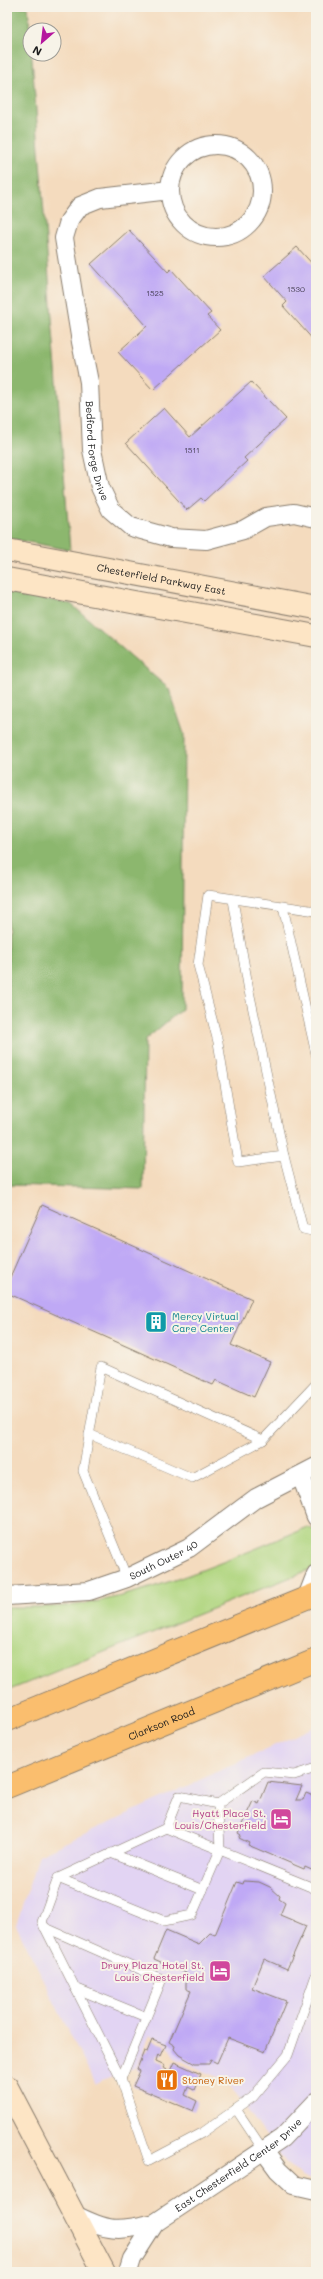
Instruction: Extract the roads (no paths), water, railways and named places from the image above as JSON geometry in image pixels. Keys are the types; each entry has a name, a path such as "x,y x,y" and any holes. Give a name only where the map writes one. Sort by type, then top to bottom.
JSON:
{"main road":[{"path":"7,1720 312,1596"},
{"name":"Clarkson Road","path":"7,1787 310,1667"}],"street":[{"path":"216,145 232,148 246,156 260,177 263,193 258,212 248,225 234,234 218,238 193,232 181,221 172,206 170,190 172,178 179,164 189,154 203,147 216,145"},
{"name":"Bedford Forge Drive","path":"170,190 100,198 80,206 69,221 64,238 90,382 92,450 100,487 111,510 131,527 171,538 206,540 243,530 266,517 294,513 316,518"},
{"name":"Chesterfield Parkway East","path":"7,550 316,608"},
{"path":"7,579 316,636"},
{"name":"South Outer 40","path":"7,1596 89,1591 127,1578 189,1548 256,1498 309,1472 316,1517"},
{"path":"312,1596 316,1574"},
{"path":"7,2087 104,2272"},
{"name":"East Chesterfield Center Drive","path":"74,2214 100,2227 114,2229 131,2228 156,2223 282,2138 316,2102"},
{"path":"264,2151 278,2170 294,2185 316,2190"},
{"name":"East Chesterfield Center Drive","path":"128,2272 132,2259 156,2223"}],"lane":[{"path":"284,1156 238,1162 218,1042 198,965 208,895 233,900 316,911"},
{"path":"233,900 284,1156 303,1229 316,1232"},
{"path":"283,907 312,1020 316,1054"},
{"path":"127,1578 83,1471 101,1366 263,1440"},
{"path":"89,1434 192,1478 263,1440 316,1384"},
{"path":"316,1768 294,1775 264,1772 218,1804 179,1796 166,1828 58,1878 42,1922 121,2079 149,2161 202,2133 253,2097 288,2055 316,1975"},
{"path":"58,1878 164,1921 192,1915 220,1850 218,1804"},
{"path":"166,1828 316,1889"},
{"path":"112,1853 203,1890"},
{"path":"44,1927 162,1979 121,2079"},
{"path":"75,1988 146,2017"},
{"path":"236,2110 264,2151"}],"place":[{"name":"Mercy Virtual Care Center","path":"156,1322"},
{"name":"Hyatt Place St. Louis/Chesterfield","path":"281,1819"},
{"name":"Drury Plaza Hotel St. Louis Chesterfield","path":"220,1971"},
{"name":"Stoney River","path":"167,2080"}]}
